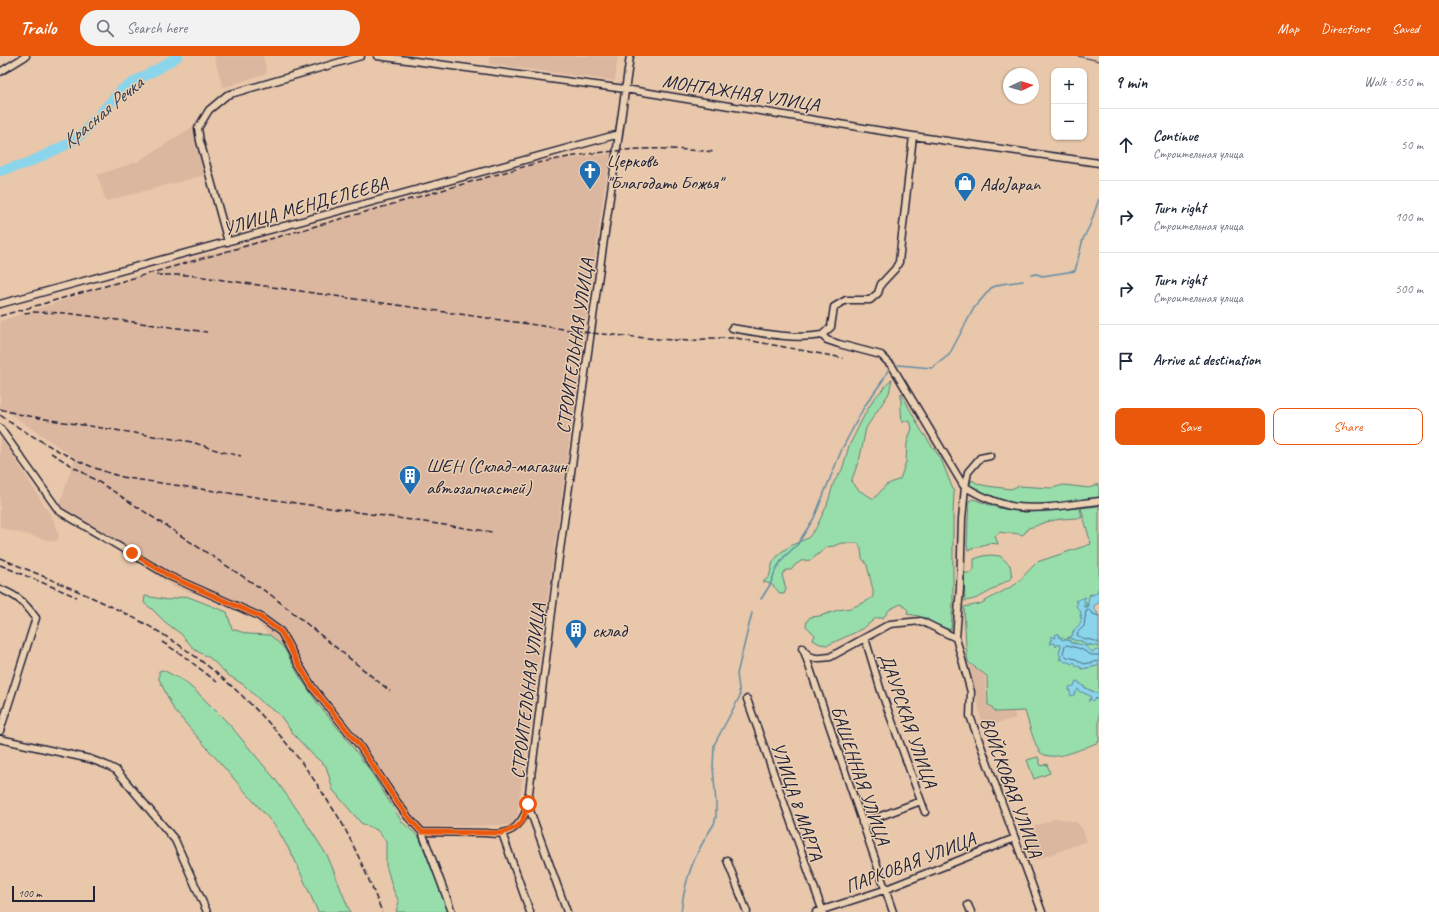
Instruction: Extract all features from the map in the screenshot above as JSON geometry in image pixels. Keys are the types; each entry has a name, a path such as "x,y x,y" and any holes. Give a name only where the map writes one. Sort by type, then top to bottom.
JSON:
{"street":[{"path":"0,72 26,56"},
{"path":"228,242 200,141 198,128 209,110 227,95 362,56"},
{"name":"МОНТАЖНАЯ УЛИЦА","path":"377,56 625,89 913,136 1099,163"},
{"name":"СТРОИТЕЛЬНАЯ УЛИЦА","path":"422,832 502,833 517,827 522,822 528,804 559,556 630,56"},
{"name":"УЛИЦА МЕНДЕЛЕЕВА","path":"0,304 619,134"},
{"path":"732,328 796,336 811,337 822,335 831,326 834,307 846,300 870,300 878,293 881,284 895,269 898,262 913,136"},
{"path":"822,335 827,340 881,355 887,360 963,485 976,494 1014,506 1029,508 1099,501"},
{"path":"0,428 59,511 169,576 259,616 281,632 313,688 359,745 397,802 422,832 452,912"},
{"path":"865,638 890,624 920,622 956,638 965,487 968,472 980,458 990,456"},
{"path":"0,589 10,593 25,603 36,618 0,731"},
{"name":"БАШЕННАЯ УЛИЦА","path":"865,638 830,657 821,659 810,657 802,648 884,890 893,912"},
{"name":"ДАУРСКАЯ УЛИЦА","path":"865,638 881,691 925,812"},
{"name":"ВОЙСКОВАЯ УЛИЦА","path":"956,638 971,692 970,716 1042,912"},
{"name":"УЛИЦА 8 МАРТА","path":"747,699 820,911"},
{"path":"0,739 90,759 106,764 116,770 176,840 207,912"},
{"path":"862,823 921,801"},
{"path":"528,804 565,911"},
{"path":"502,833 530,912"},
{"name":"ПАРКОВАЯ УЛИЦА","path":"820,911 884,890 1015,838"},
{"path":"727,860 747,912"},
{"path":"968,905 971,912"}],"shaded area":[{"path":"214,56 263,56 267,73 223,88"},
{"path":"490,56 618,56 615,81 489,64"},
{"path":"194,126 205,175 106,201 97,175 139,161"},
{"path":"611,154 606,177 516,825 416,827 323,694 245,609 174,587 59,506 75,458 0,407 0,321 180,262 552,160"},
{"path":"0,438 54,520 59,536 56,542 0,527"},
{"path":"968,664 976,668 985,676 987,706 992,708 994,713 1014,712 1016,718 982,727 976,692"},
{"path":"1057,818 1076,822 1082,828 1087,841 1033,861 1024,837 1027,829"}],"green space":[{"path":"892,379 889,393 866,428 860,457 851,482 860,491 874,499 886,485 900,479 906,462 907,443 912,428 910,421 902,422 901,393 921,430 941,459 954,492 953,602 951,630 929,622 927,618 918,618 919,616 907,614 908,610 901,604 890,609 883,618 876,618 865,627 854,633 828,645 820,644 813,640 815,635 806,626 810,617 851,608 873,597 873,590 867,565 862,558 861,549 858,543 841,543 827,547 811,560 801,561 791,570 786,570 782,575 786,589 784,594 780,594 769,583 763,582 769,577 773,562 780,553 790,546 808,538 816,528 827,505 834,482 842,470 849,446 866,412 874,399"},
{"path":"972,480 978,484 1011,489 1018,486 1052,488 1064,485 1089,488 1099,484 1099,500 1030,506 1015,505 978,493 969,487"},
{"path":"973,499 998,508 1025,512 1080,508 1082,518 1061,519 1045,522 1028,528 1022,535 1000,532 995,536 998,544 989,543 968,550 969,501"},
{"path":"1099,506 1099,589 1098,593 1095,595 1090,594 1088,602 1086,602 1088,607 1083,606 1084,598 1075,601 1078,602 1077,606 1081,612 1082,618 1080,624 1074,630 1072,637 1068,638 1079,640 1089,645 1099,646 1099,651 1092,652 1076,643 1070,643 1070,641 1059,638 1059,635 1055,638 1051,636 1051,643 1059,644 1061,646 1060,659 1074,662 1081,667 1081,669 1097,666 1099,664 1099,694 1086,688 1077,681 1075,687 1070,687 1069,690 1072,695 1078,689 1091,696 1089,700 1099,699 1099,742 1078,751 1053,756 1046,755 1038,749 1025,711 995,712 992,707 988,705 987,676 968,662 964,607 980,604 1016,584 1037,562 1091,544 1081,508"},
{"path":"991,555 1000,556 1010,565 1012,578 978,598 965,601 964,573 970,573 974,569 974,559"},
{"path":"145,596 168,600 186,596 227,612 232,629 248,634 270,635 284,648 298,674 318,704 369,769 402,822 419,837 449,912 396,912 399,902 393,889 386,865 386,841 377,830 361,823 333,790 326,766 295,736 279,714 263,703 244,685 228,675 210,658 195,650 181,634 144,603"},
{"path":"163,670 184,681 200,695 229,724 275,779 301,815 328,857 350,912 318,912 294,858 276,827 174,710 159,679 159,671"},
{"path":"1038,757 1041,766 1047,764 1050,773 1034,779 1027,760"}],"water":[{"path":"1098,589 1099,603 1094,605 1094,610 1097,612 1099,617 1099,647 1091,644 1086,646 1082,641 1067,638 1072,636 1072,632 1074,632 1080,624 1082,618 1080,618 1082,615 1080,616 1081,612 1076,606 1078,602 1075,601 1086,597 1083,604 1084,607 1088,607 1088,603 1086,606 1086,602 1088,602 1089,596 1097,593"},
{"path":"1056,634 1058,634 1059,638 1063,637 1061,639 1063,640 1064,639 1070,641 1071,643 1084,645 1092,652 1096,650 1099,651 1099,664 1097,666 1081,669 1081,667 1075,666 1076,664 1074,662 1072,664 1065,662 1062,659 1059,660 1061,657 1059,653 1061,646 1058,644 1056,647 1055,643 1049,644 1052,639 1051,636 1055,638"},
{"path":"1076,681 1085,688 1099,694 1099,699 1096,698 1093,701 1091,699 1088,702 1091,697 1080,692 1078,689 1074,695 1071,696 1069,687 1074,686"}],"waterway":[{"name":"Красная Речка","path":"0,171 28,163 68,144 83,133 121,90 178,56"},
{"path":"1031,275 1037,274 1042,276 1075,271 1083,239 1090,225 1099,199"},
{"path":"898,365 932,368 949,355 974,308 991,288 1001,284 1023,281"},
{"path":"761,599 770,585 776,569 784,557 797,545 814,518 842,449 864,407 883,380 888,370"},
{"path":"681,912 688,876 696,855 714,824 716,817 713,767 714,745 740,696 737,674 752,613"}],"tram line":[{"path":"1078,56 1099,61"}],"railway":[{"path":"0,316 537,163 586,154 640,149 714,152"},
{"path":"156,275 189,275 591,333 690,341 711,338 736,338 843,358"},
{"path":"24,313 66,313 207,332"},
{"path":"0,409 51,420 192,442 219,451 241,456"},
{"path":"0,415 13,424"},
{"path":"8,421 51,447 80,462 111,474 127,478 492,532"},
{"path":"51,453 110,489 271,595 390,691"},
{"path":"0,558 88,596 140,621 196,657 246,700 270,724 291,749 338,816 360,860 382,912"},
{"path":"0,565 77,597"},
{"path":"162,642 181,654 217,682"}],"place":[{"name":"Церковь \"Благодать Божья\"","path":"590,190"},
{"name":"AdoJapan","path":"965,202"},
{"name":"ШЕН (Склад-магазин автозапчастей)","path":"410,496"},
{"name":"склад","path":"576,650"}],"route":[{"path":"132,553 169,576 259,616 281,632 313,688 359,745 397,802 416,827 422,832 502,833 517,827 522,822 528,804"}]}
